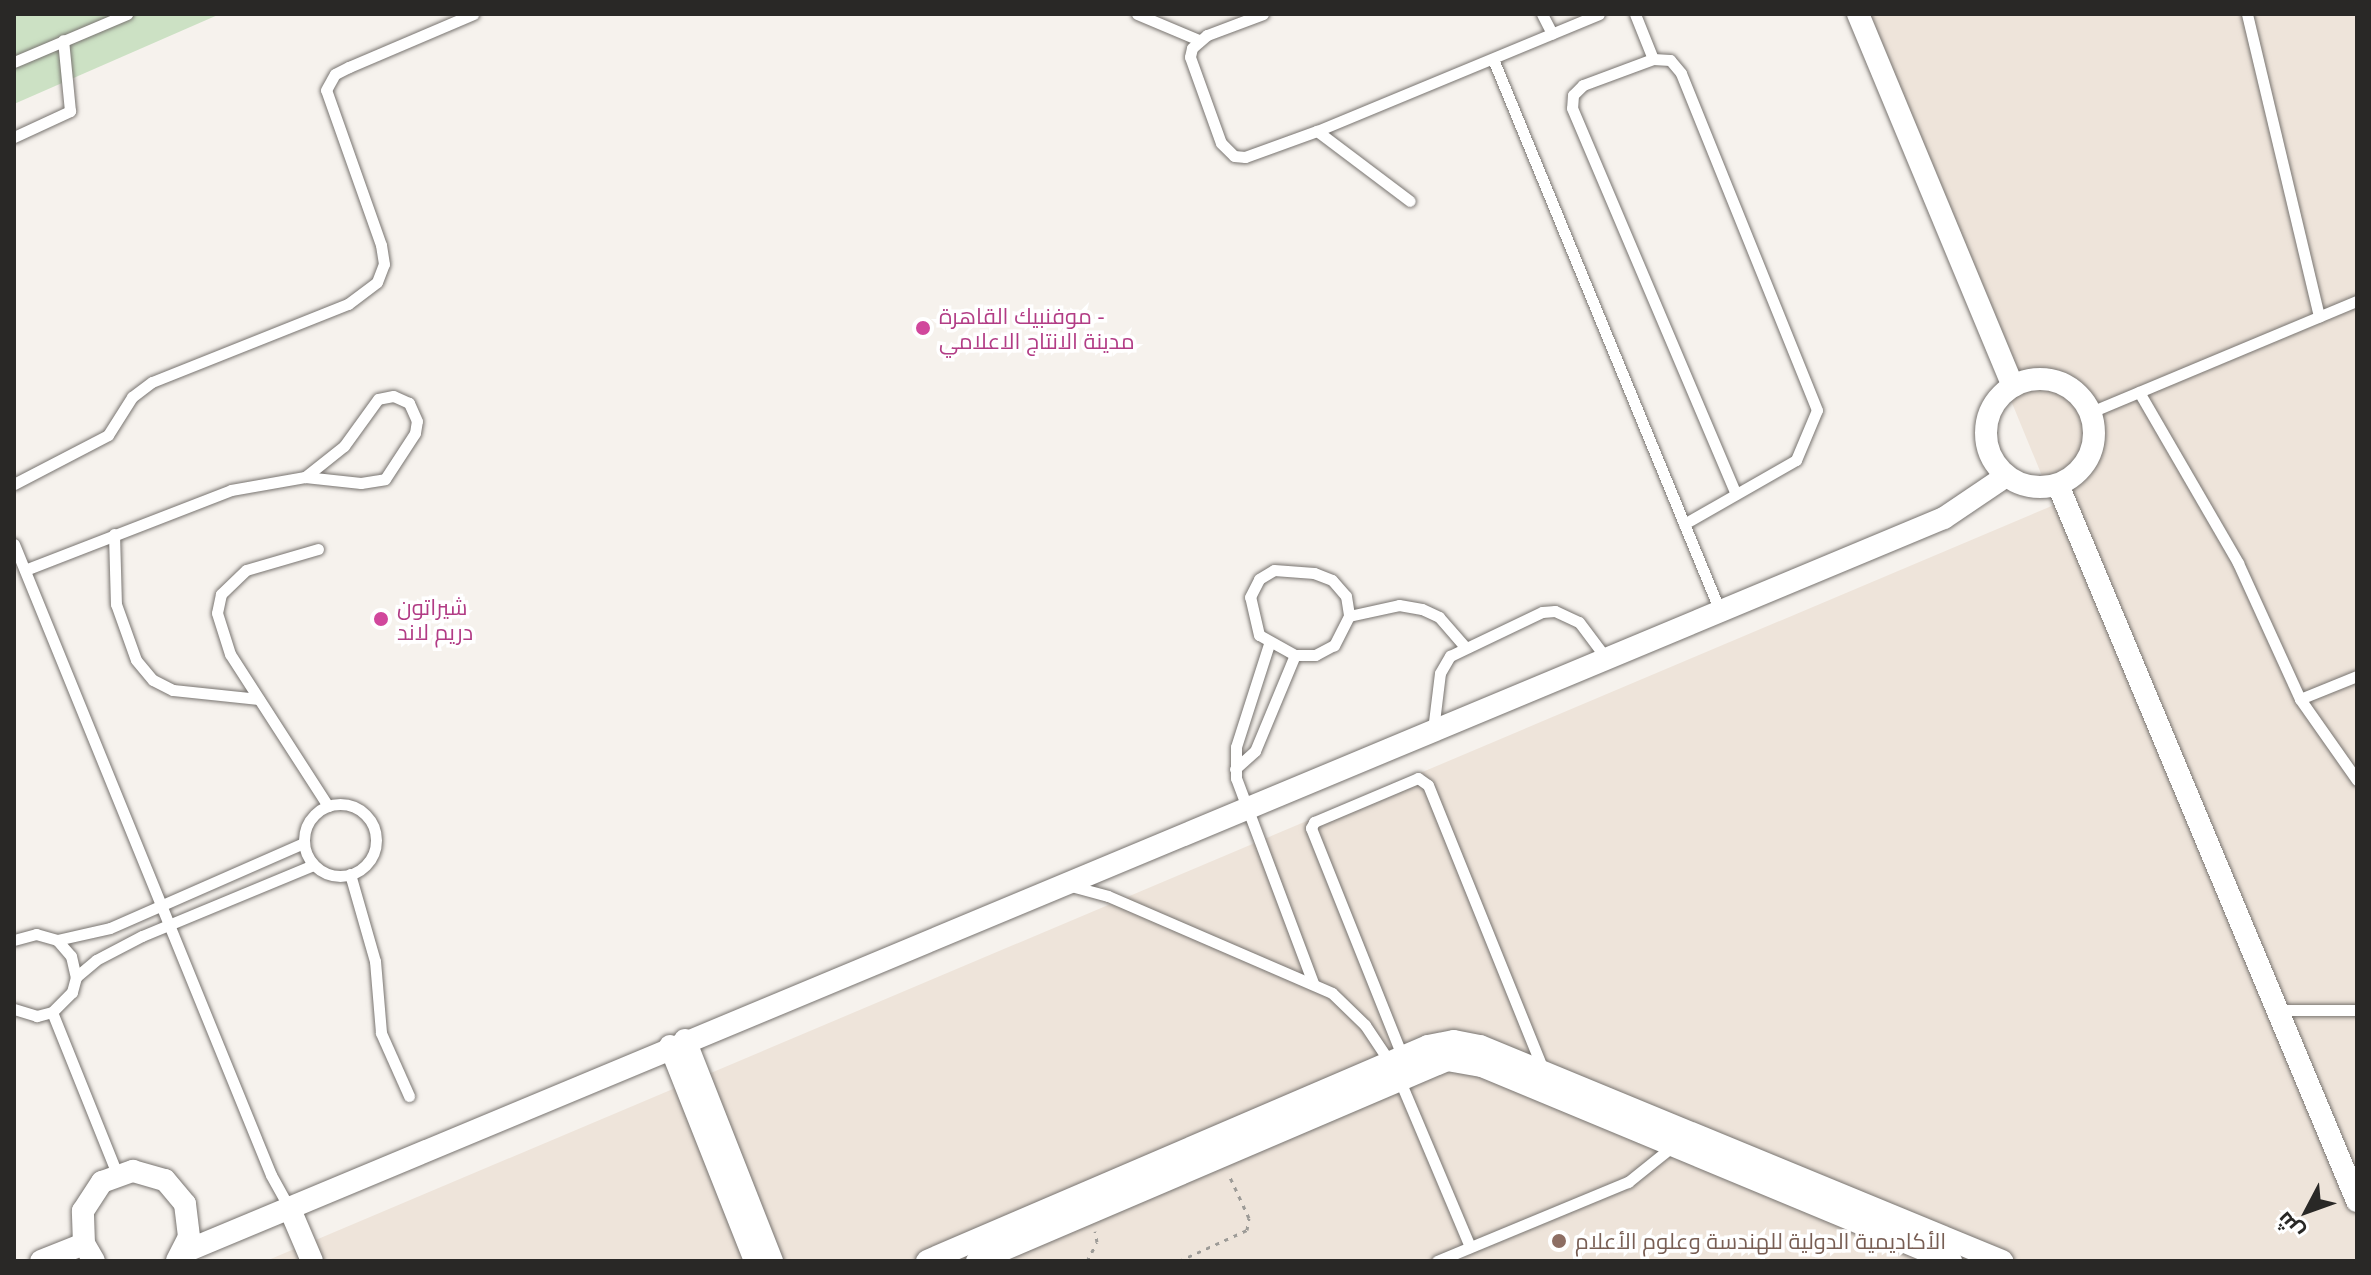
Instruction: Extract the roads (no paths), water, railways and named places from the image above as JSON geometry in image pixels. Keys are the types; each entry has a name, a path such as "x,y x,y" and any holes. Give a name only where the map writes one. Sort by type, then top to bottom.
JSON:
{"street":[{"path":"1858,14 2013,386"},
{"path":"2050,379 2067,385 2091,412 2095,430 2086,463 2058,485 2022,485 2006,476 1994,462 1985,427 1990,410 2013,386 2050,379"},
{"path":"180,1256 678,1043 1944,518 2006,476"},
{"path":"2058,485 2357,1201"},
{"path":"977,1261 1221,1157 1398,1068 1441,1043 1467,1042 1544,1073 1674,1135"},
{"path":"678,1043 755,1261"},
{"path":"678,1043 772,1261"},
{"path":"927,1261 1398,1068 1434,1061 1470,1062 1674,1135 1776,1177 2002,1261"},
{"path":"41,1261 89,1253 83,1211 90,1195 117,1174 149,1173 177,1190 190,1220 180,1256"},
{"path":"1776,1177 1951,1261"},
{"path":"289,1207 312,1261"}],"lane":[{"path":"14,62 127,14"},
{"path":"14,484 108,435 132,397 152,382 348,304 377,282 384,264 381,245 326,90 335,74 473,14"},
{"path":"1137,14 1199,40"},
{"path":"1263,14 1199,40 1190,57 1225,150 1245,157 1317,131 1599,14"},
{"path":"1542,14 1552,34"},
{"path":"1635,14 1653,59"},
{"path":"2247,14 2319,317"},
{"path":"14,137 70,111 63,40"},
{"path":"1493,59 1720,611"},
{"path":"1684,524 1796,460 1817,410 1681,73 1670,60 1653,59 1577,89 1572,108 1736,494"},
{"path":"1317,131 1410,201"},
{"path":"2091,412 2357,301"},
{"path":"2139,392 2238,563 2300,699 2357,780"},
{"path":"25,570 192,502 305,477 361,483 385,479 415,433 417,421 409,403 393,396 378,399 344,446 305,477"},
{"path":"114,534 116,604 136,660 153,680 173,690 259,699"},
{"path":"14,544 271,1175 289,1207"},
{"path":"318,549 246,570 221,594 217,613 222,634 259,699 328,806"},
{"path":"1274,570 1332,580 1346,596 1349,616 1334,645 1315,655 1295,655 1269,644 1259,635 1250,597 1259,579 1274,570"},
{"path":"1349,616 1399,605 1422,609 1439,617 1465,647"},
{"path":"1433,730 1440,673 1465,647 1555,611 1579,622 1606,658"},
{"path":"1269,644 1236,747 1235,769 1246,807 1313,983"},
{"path":"1235,769 1255,751 1295,655"},
{"path":"2300,699 2357,676"},
{"path":"1470,1247 1398,1068 1311,828 1314,822 1418,778 1428,785 1544,1073"},
{"path":"328,806 355,808 374,828 373,856 350,874 325,873 313,865 304,843 310,821 328,806"},
{"path":"14,939 36,934 57,940 97,933 304,843"},
{"path":"76,977 96,960 169,925 313,865"},
{"path":"350,874 375,961 381,1033 409,1096"},
{"path":"1063,883 1108,896 1313,983 1351,1009 1398,1068"},
{"path":"16,1015 52,1012 72,992 76,977 71,956 57,940"},
{"path":"2277,1010 2357,1010"},
{"path":"52,1012 117,1174"},
{"path":"1437,1261 1628,1182 1674,1135"}],"place":[{"name":"موفنبيك القاهرة - مدينة الانتاج الاعلامي","path":"923,328"},
{"name":"شيراتون دريم لاند","path":"381,619"},
{"name":"الأكاديمية الدولية للهندسة وعلوم الأعلام","path":"1559,1241"}]}
